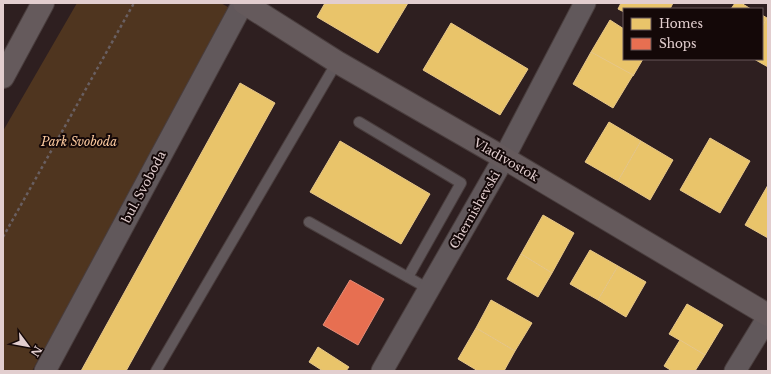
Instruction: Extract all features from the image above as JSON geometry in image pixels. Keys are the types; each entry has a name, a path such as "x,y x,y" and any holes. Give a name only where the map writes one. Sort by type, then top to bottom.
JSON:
{"street":[{"path":"3,77 43,3"},
{"name":"Vladivostok","path":"244,3 337,62 504,158 768,316"},
{"name":"bul. Svoboda","path":"45,371 244,3"},
{"name":"Chernishevski","path":"382,371 504,158 585,3"},
{"path":"735,371 768,316"}],"lane":[{"path":"156,371 337,62"},
{"path":"359,122 461,183 408,277"},
{"path":"309,222 429,289"}],"path":[{"path":"3,237 134,3"}],"green space":[{"name":"Park Svoboda","path":"77,3 221,3 233,10 32,371 3,371 3,131"}],"building: Homes":[{"path":"325,3 408,3 378,53 317,17"},
{"path":"621,3 673,3 670,8 623,8 623,12 618,9"},
{"path":"735,3 741,3 749,8 732,8"},
{"path":"763,16 767,18 763,25"},
{"path":"767,18 768,67 756,60 763,60 763,25"},
{"path":"610,20 623,28 623,60 642,60 633,76 591,52"},
{"path":"451,23 528,69 500,115 423,70"},
{"path":"591,52 633,75 613,108 573,84"},
{"path":"240,83 275,103 126,371 81,371"},
{"path":"609,122 641,141 618,181 585,162"},
{"path":"710,138 750,161 720,213 680,190"},
{"path":"340,141 430,194 401,244 310,192"},
{"path":"641,141 673,160 650,200 618,181"},
{"path":"768,185 768,238 745,225"},
{"path":"543,215 574,233 552,273 521,254"},
{"path":"590,250 618,266 598,300 570,284"},
{"path":"521,254 552,273 538,297 507,279"},
{"path":"618,266 646,282 626,317 598,300"},
{"path":"491,300 532,323 515,351 476,328"},
{"path":"687,304 723,325 705,355 669,334"},
{"path":"476,328 515,351 504,371 478,371 458,359"},
{"path":"680,340 705,355 695,371 672,371 664,366"},
{"path":"318,347 349,367 346,371 323,371 309,362"}],"building: Shops":[{"path":"350,280 384,299 358,345 323,325"}]}
